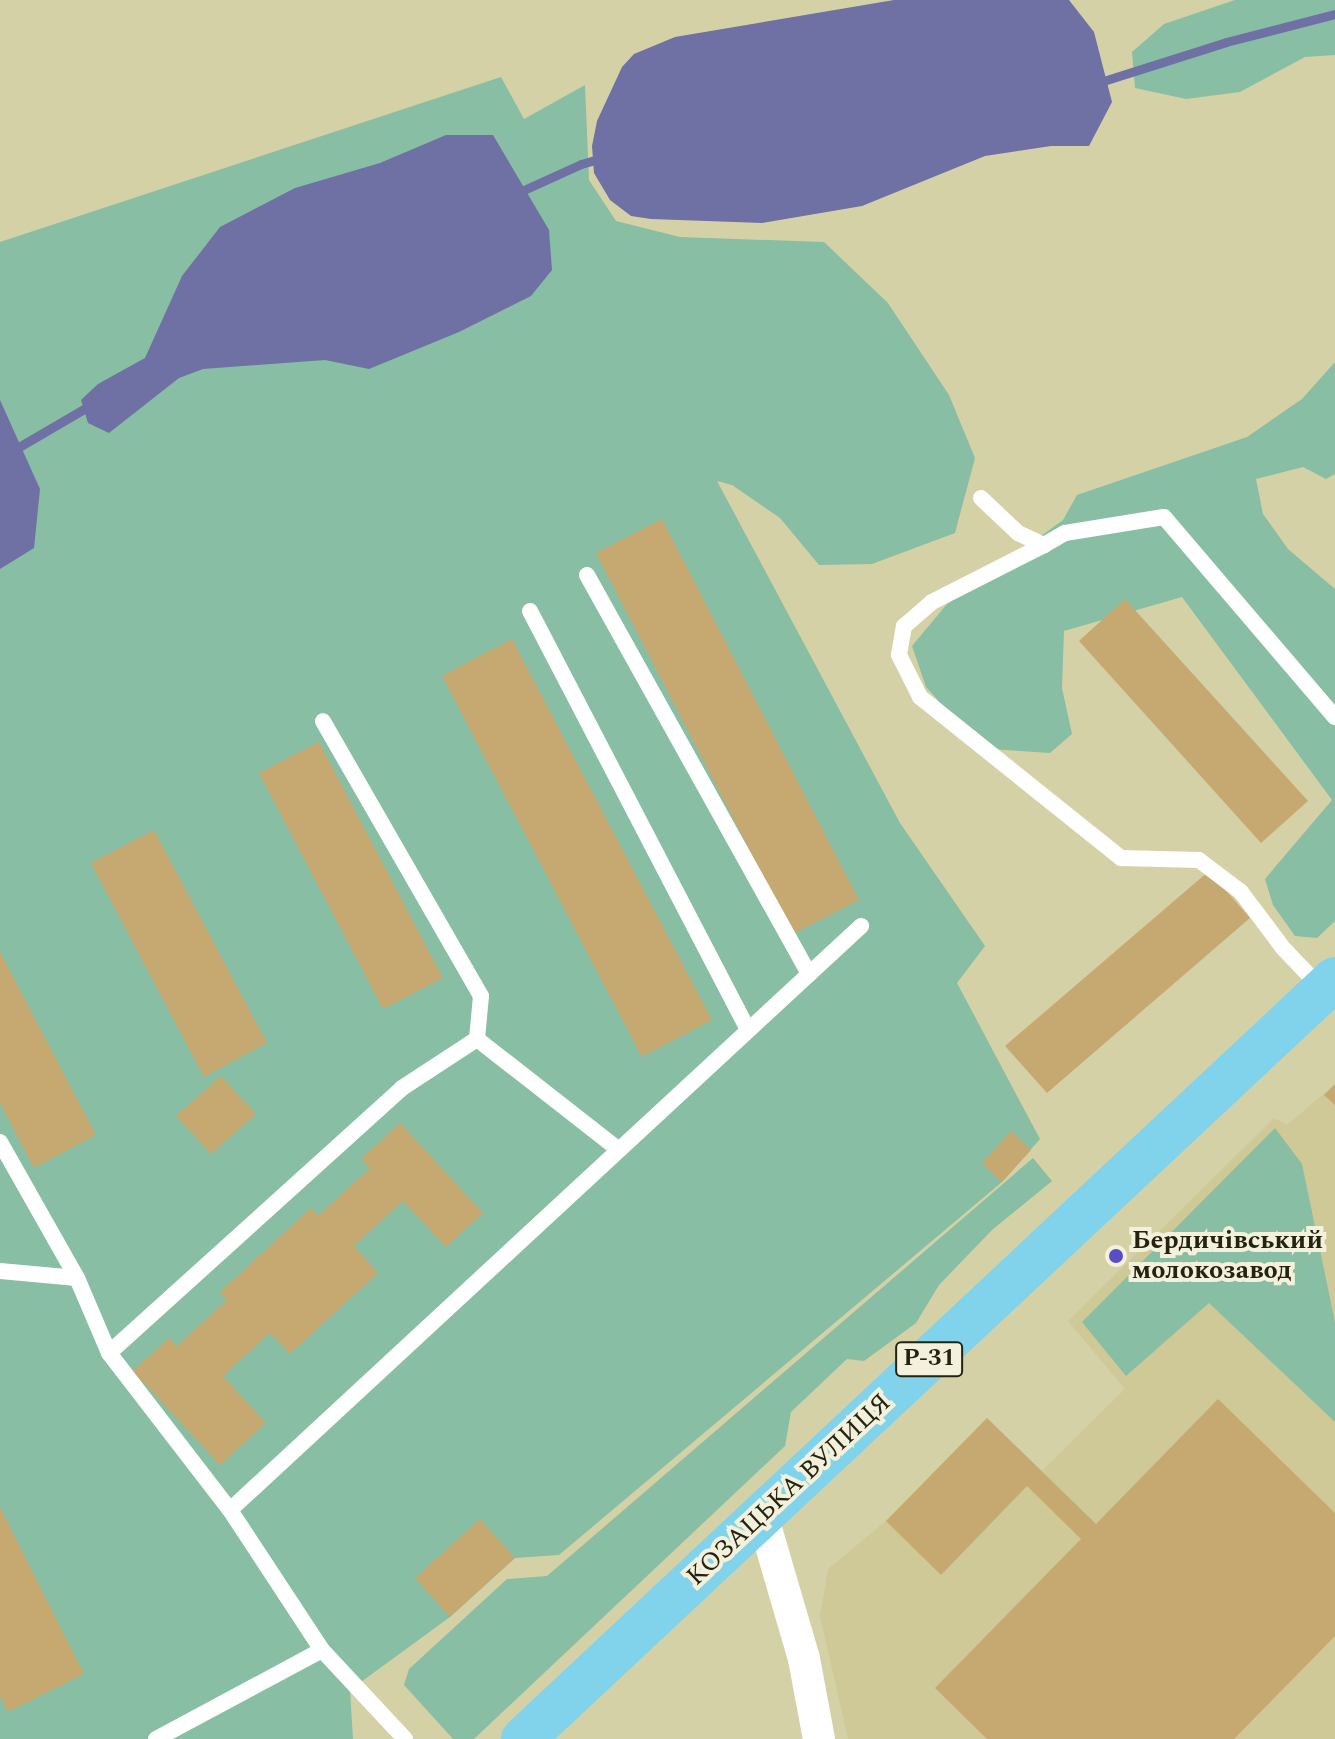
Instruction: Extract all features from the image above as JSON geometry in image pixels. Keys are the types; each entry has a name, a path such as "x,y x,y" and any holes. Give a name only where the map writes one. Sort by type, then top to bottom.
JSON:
{"main road":[{"name":"КОЗАЦЬКА ВУЛИЦЯ","path":"523,1739 1329,984"}],"street":[{"path":"762,1515 804,1659 819,1739"}],"lane":[{"path":"981,498 1018,533 1044,545"},
{"path":"1329,984 1283,948 1241,892 1199,860 1121,858 920,697 899,655 904,626 932,602 1065,533 1164,517 1335,717"},
{"path":"587,575 809,974"},
{"path":"530,611 748,1030"},
{"path":"323,721 481,996 477,1039"},
{"path":"230,1510 861,926"},
{"path":"477,1039 618,1149"},
{"path":"109,1353 402,1088 477,1039"},
{"path":"0,1142 77,1278 109,1353 230,1510 322,1650 405,1739"},
{"path":"0,1271 77,1278"},
{"path":"156,1739 322,1650"}],"shaded area":[{"path":"1335,1084 1335,1739 848,1739 820,1616 828,1569 886,1521 987,1418 1042,1471 1125,1389 1068,1321 1274,1118 1287,1125"}],"green space":[{"path":"1235,0 1335,0 1335,55 1305,57 1240,92 1186,99 1135,88 1132,52 1164,24"},
{"path":"501,77 524,119 585,85 589,180 616,221 680,237 824,242 888,303 949,395 975,458 955,533 872,564 819,565 780,518 732,485 717,481 900,823 985,946 957,983 1040,1139 1002,1182 559,1555 515,1558 450,1617 350,1690 353,1739 0,1739 0,242"},
{"path":"1335,362 1335,474 1326,479 1303,467 1256,479 1263,514 1288,549 1335,589 1335,921 1317,938 1295,936 1273,905 1265,879 1332,800 1182,597 1064,631 1062,688 1072,734 1050,753 991,749 961,726 926,687 912,646 947,604 1063,520 1077,495 1247,437 1302,399"},
{"path":"1275,1128 1302,1164 1335,1322 1335,1422 1209,1303 1126,1376 1082,1322"},
{"path":"1033,1158 1052,1181 992,1230 939,1285 916,1323 864,1361 847,1359 791,1412 785,1446 474,1739 453,1739 404,1685 409,1669 507,1579 547,1576"}],"water":[{"path":"894,0 1069,0 1094,32 1112,102 1089,146 1051,146 985,156 862,206 762,223 631,216 610,200 594,173 592,146 597,121 622,67 634,54 675,37"},
{"path":"446,135 493,135 549,230 552,270 531,296 459,332 369,369 325,360 203,369 179,378 109,433 88,423 81,400 98,384 145,358 182,276 220,227 295,188 380,163"},
{"path":"0,400 40,489 34,548 0,569"}],"building":[{"path":"662,519 859,900 793,934 596,553"},
{"path":"1125,599 1308,801 1261,843 1079,641"},
{"path":"512,639 712,1020 642,1057 442,676"},
{"path":"319,742 443,978 383,1009 259,773"},
{"path":"154,830 267,1043 204,1077 91,863"},
{"path":"1209,871 1250,918 1047,1093 1005,1046"},
{"path":"0,952 96,1135 34,1168 0,1103"},
{"path":"221,1076 256,1114 211,1154 176,1116"},
{"path":"1335,1084 1335,1105 1324,1095"},
{"path":"400,1123 483,1213 446,1247 403,1201 354,1246 378,1273 290,1354 270,1333 223,1376 266,1423 220,1465 133,1371 169,1338 177,1346 227,1300 220,1292 311,1208 318,1216 370,1168 361,1159"},
{"path":"1011,1131 1031,1150 1002,1182 982,1163"},
{"path":"1218,1399 1335,1513 1335,1636 1234,1739 987,1739 935,1688 1081,1539 1027,1486 941,1575 886,1521 987,1418 1096,1524"},
{"path":"0,1507 84,1674 8,1712 0,1696"},
{"path":"480,1519 515,1558 450,1617 415,1578"}],"waterway":[{"path":"1097,83 1226,42 1335,14"},
{"path":"515,194 581,164 605,157"},
{"path":"0,458 94,403"}],"place":[{"name":"Бердичівський молокозавод","path":"1116,1256"}]}
